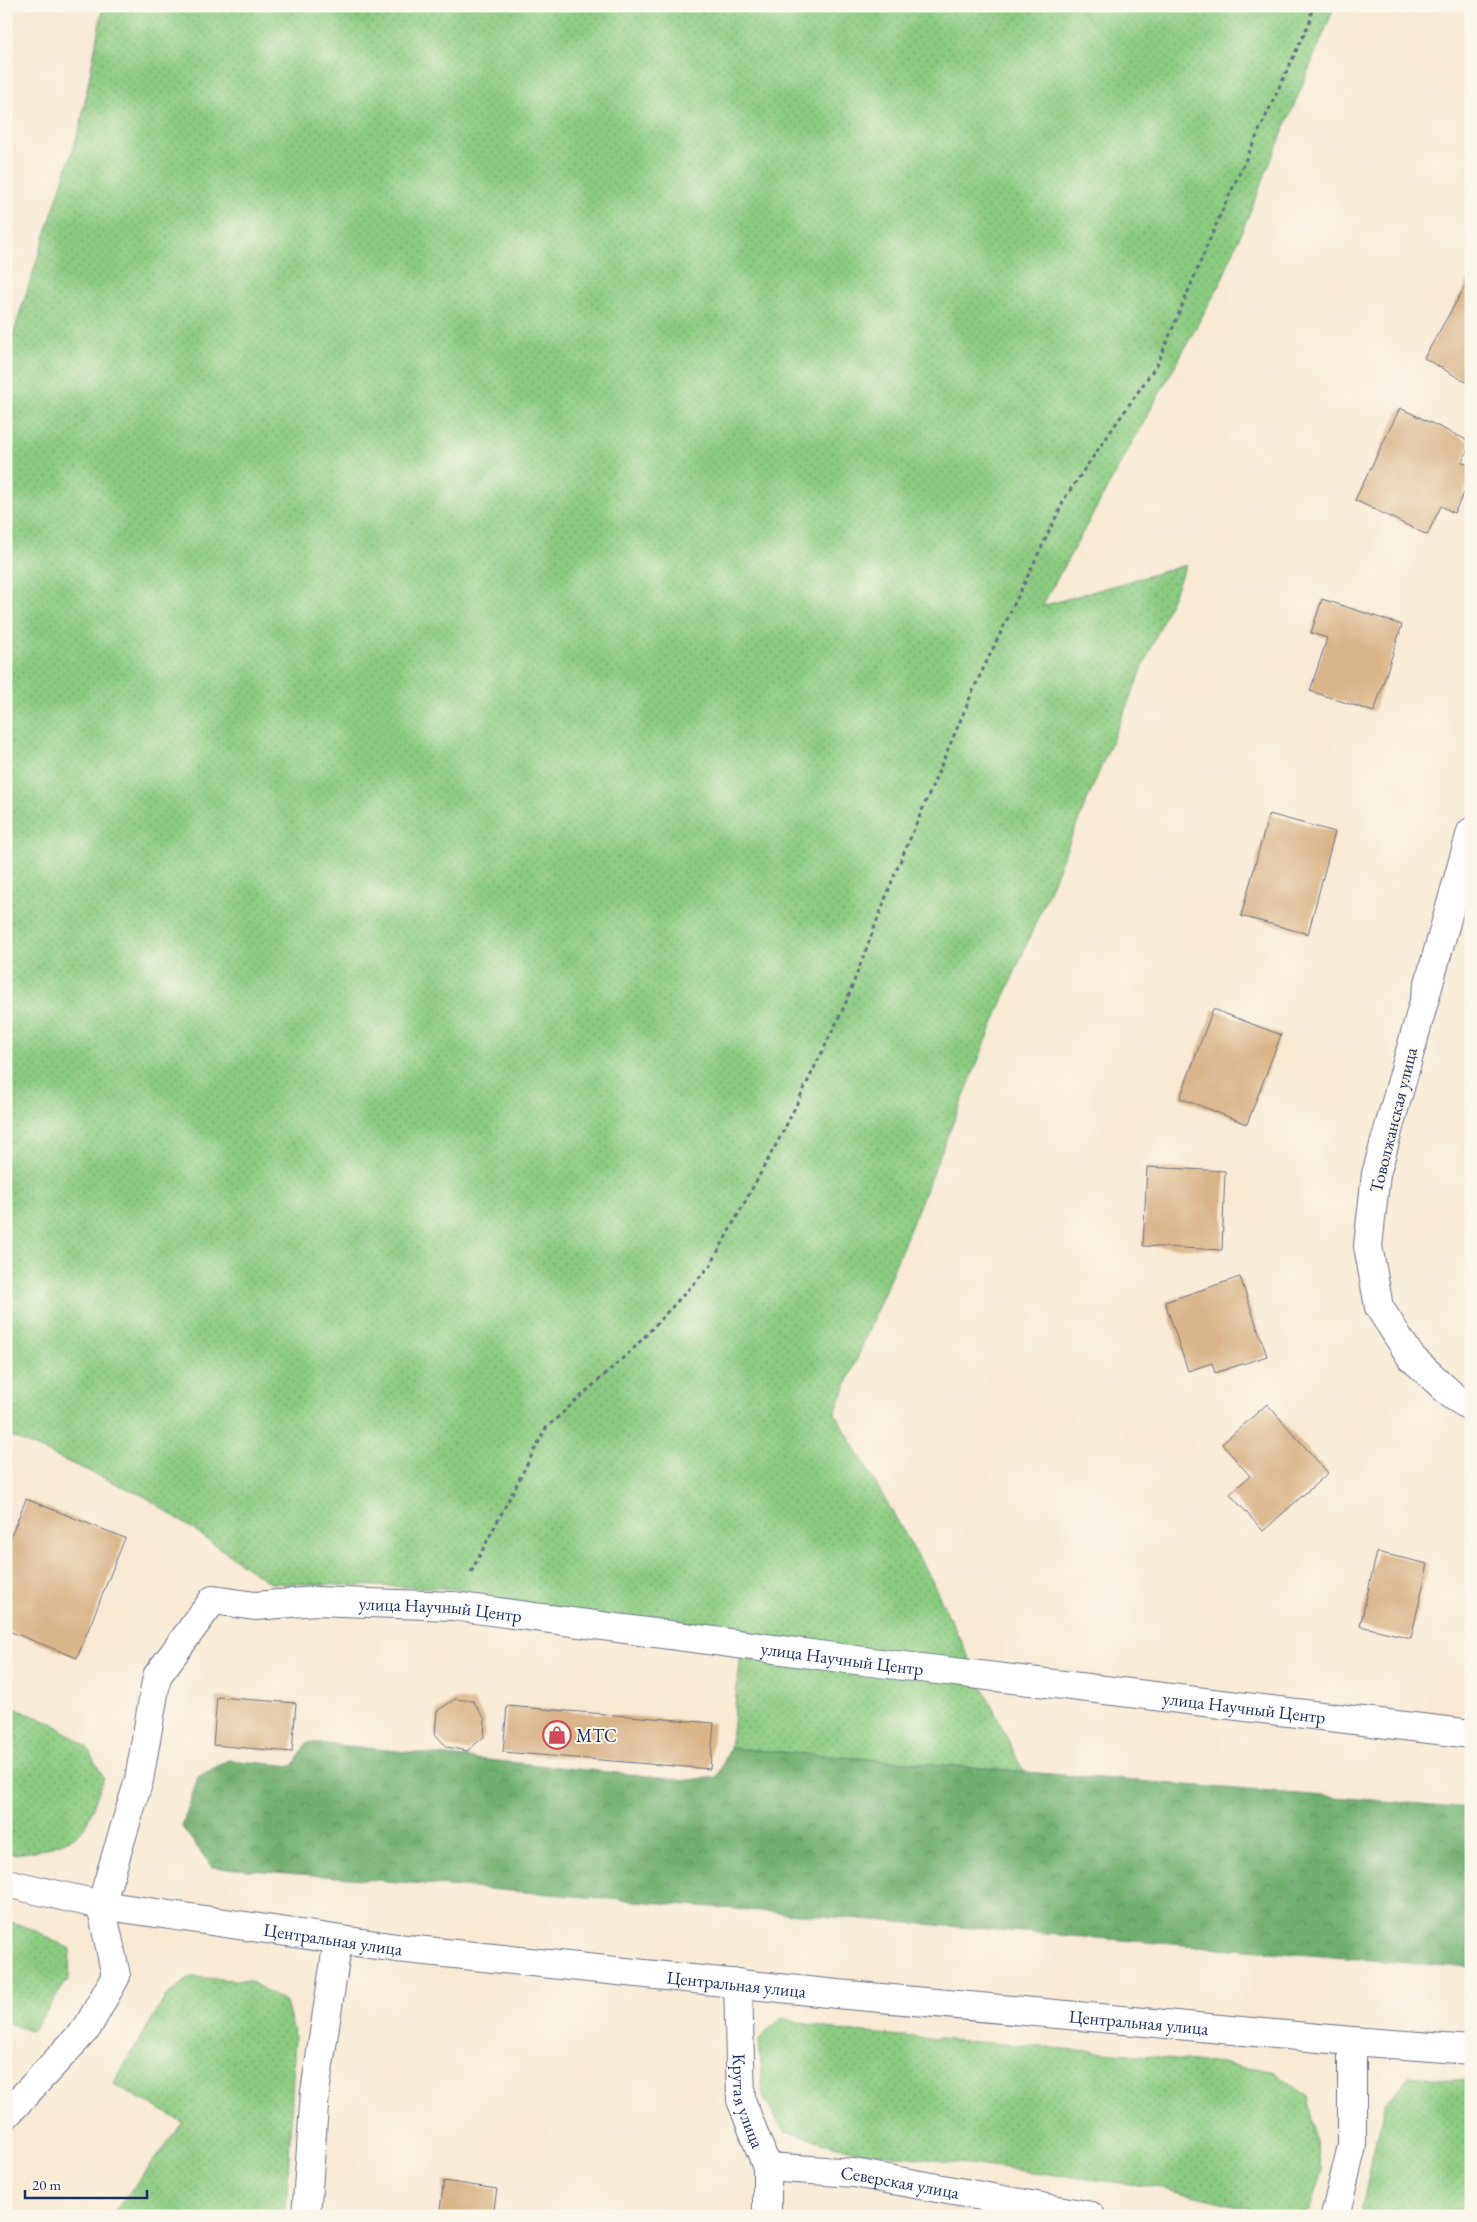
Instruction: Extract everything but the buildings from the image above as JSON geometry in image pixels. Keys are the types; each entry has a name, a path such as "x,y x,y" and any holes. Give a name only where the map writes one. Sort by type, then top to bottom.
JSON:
{"street":[{"name":"Товолжанская улица","path":"1471,832 1376,1174 1368,1246 1379,1306 1400,1340 1411,1357 1453,1396 1471,1407"},
{"name":"улица Научный Центр","path":"101,1905 139,1780 157,1676 213,1600 255,1606 315,1601 453,1606 881,1663 1471,1734"},
{"name":"Центральная улица","path":"6,1883 101,1905 396,1948 847,1995 1471,2050"},
{"path":"6,2116 87,2028 116,1976 101,1905"},
{"path":"306,2216 315,2092 338,1940"},
{"name":"Крутая улица","path":"738,1983 741,2100 767,2167 767,2216"},
{"path":"1335,2216 1352,2146 1352,2041"},
{"name":"Северская улица","path":"767,2167 854,2172 1091,2216"}],"path":[{"path":"453,1606 546,1428 634,1348 710,1266 784,1130 845,1005 892,881 975,686 1066,496 1158,363 1221,213 1310,21 1312,6"}],"green space":[{"path":"103,6 1335,6 1220,284 1042,606 1186,565 998,1012 835,1413 931,1579 1023,1771 730,1748 741,1653 448,1588 270,1583 146,1497 6,1434 6,356 80,127"},
{"path":"6,1705 52,1723 86,1746 104,1778 89,1817 78,1834 47,1848 13,1854 6,1853"},
{"path":"307,1742 688,1780 717,1777 730,1748 1471,1808 1471,1968 212,1867 182,1827 198,1777 228,1760 293,1766"},
{"path":"6,1920 32,1929 70,1949 69,1978 32,2032 6,2022"},
{"path":"191,1977 250,1981 286,2003 295,2036 286,2216 111,2216 183,2122 113,2084 166,1996"},
{"path":"781,2018 840,2031 1141,2055 1272,2070 1307,2097 1323,2171 1311,2209 1298,2216 1281,2216 1162,2188 853,2150 785,2132 763,2098 759,2039"},
{"path":"1409,2076 1471,2081 1471,2216 1360,2216 1385,2102"}],"place":[{"name":"МТС","path":"557,1735"}]}
